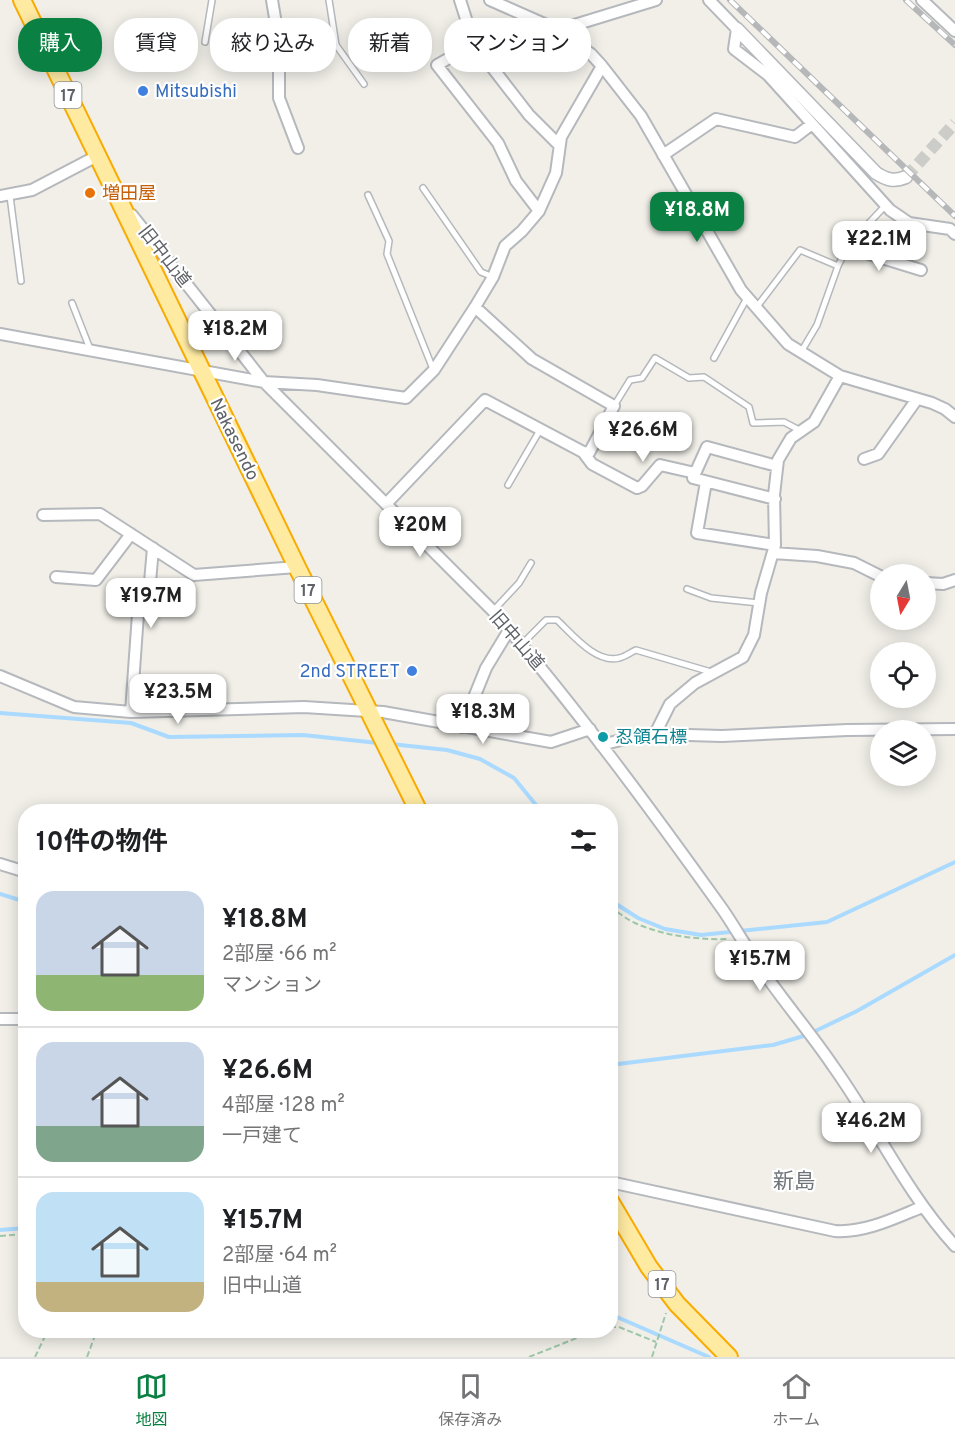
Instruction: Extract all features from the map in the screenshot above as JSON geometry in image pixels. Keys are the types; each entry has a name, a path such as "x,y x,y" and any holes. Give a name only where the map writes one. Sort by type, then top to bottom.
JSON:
{"highway":[{"name":"Nakasendo","path":"22,0 297,567 415,804"},
{"name":"17","path":"618,1215 649,1267 670,1295 729,1357"}],"street":[{"path":"272,0 279,42 279,98 298,148"},
{"path":"459,0 465,18"},
{"path":"490,0 531,18"},
{"path":"591,20 656,0"},
{"path":"709,0 876,173 887,180 906,177"},
{"path":"922,0 955,31"},
{"path":"737,29 735,48 768,75 886,205 909,223 950,229 955,234"},
{"path":"591,54 641,116 741,290 788,344 840,376 917,399 945,409 955,417"},
{"path":"444,61 437,65 498,143 516,181 539,211"},
{"path":"0,334 264,382 316,385 406,398 434,370 493,277 505,246 539,211 556,172 561,137 602,66"},
{"path":"496,72 529,115 559,145"},
{"path":"663,155 716,119 795,137 812,124"},
{"path":"5,196 32,190 97,156"},
{"name":"旧中山道","path":"114,191 264,382 493,611 590,729 834,1066 893,1164 922,1207 955,1246"},
{"path":"849,244 869,254 921,270"},
{"path":"386,504 485,400 583,452 589,453 614,406 532,359 475,307"},
{"path":"656,734 670,704 695,683 716,674 744,657 754,635 759,603 774,549 778,460 791,438 814,422 840,376"},
{"path":"864,459 878,454 917,399"},
{"path":"775,499 693,478 707,447 777,466"},
{"path":"583,452 592,464 637,488 642,486 660,465 695,473"},
{"path":"706,482 697,532 854,563 870,571"},
{"path":"43,515 100,514 194,575 297,567"},
{"path":"56,577 96,580 131,534"},
{"path":"131,712 139,600 150,582 153,548"},
{"path":"936,584 955,580"},
{"path":"462,727 486,668 510,630"},
{"path":"0,676 74,707 131,712 304,707 370,713 383,712 551,741 590,729"},
{"path":"601,745 656,734 722,736 847,730 955,729"},
{"path":"0,864 18,870"},
{"path":"0,1019 18,1019"},
{"path":"618,1184 835,1231 849,1232 869,1227 922,1207"}],"lane":[{"path":"205,42 212,0"},
{"path":"329,0 336,45 364,84"},
{"path":"423,188 481,272 493,277"},
{"path":"368,195 389,241 387,254 434,370"},
{"path":"5,196 21,281"},
{"path":"801,352 818,325 838,266 849,244 886,205"},
{"path":"756,308 800,250 838,266"},
{"path":"714,358 747,298"},
{"path":"72,303 91,351"},
{"path":"614,406 630,380 642,378 655,358 688,378 704,377 749,407 753,423 784,422 801,431"},
{"path":"508,485 540,429"},
{"path":"493,611 519,583 531,563"},
{"path":"687,590 711,598 759,603"},
{"path":"522,644 546,620 557,620 600,656 618,659 636,650 716,674"}],"path":[{"path":"618,912 634,923 662,933 707,940 741,939"},
{"path":"0,1236 18,1235"},
{"path":"652,1357 670,1295"},
{"path":"618,1327 657,1342"},
{"path":"35,1357 44,1338"},
{"path":"87,1357 94,1338"},
{"path":"529,1357 577,1338"}],"waterway":[{"path":"0,713 131,723 169,737 303,735 378,743"},
{"path":"391,744 447,750 480,759 514,778 535,804"},
{"path":"618,905 638,918 665,929 701,935 827,922 955,862"},
{"path":"0,894 18,900"},
{"path":"618,1064 773,1045 807,1035 857,1011 955,955"},
{"path":"0,1230 18,1229"},
{"path":"618,1317 709,1357"}],"tunnel":[{"path":"906,177 955,123"}],"railway":[{"path":"730,0 955,216"},
{"path":"906,0 955,45"}],"place":[{"name":"Mitsubishi","path":"143,91"},
{"name":"増田屋","path":"90,193"},
{"name":"2nd STREET","path":"412,671"},
{"name":"忍領石標","path":"603,737"}],"district":[{"name":"新島","path":"794,1181"}]}
